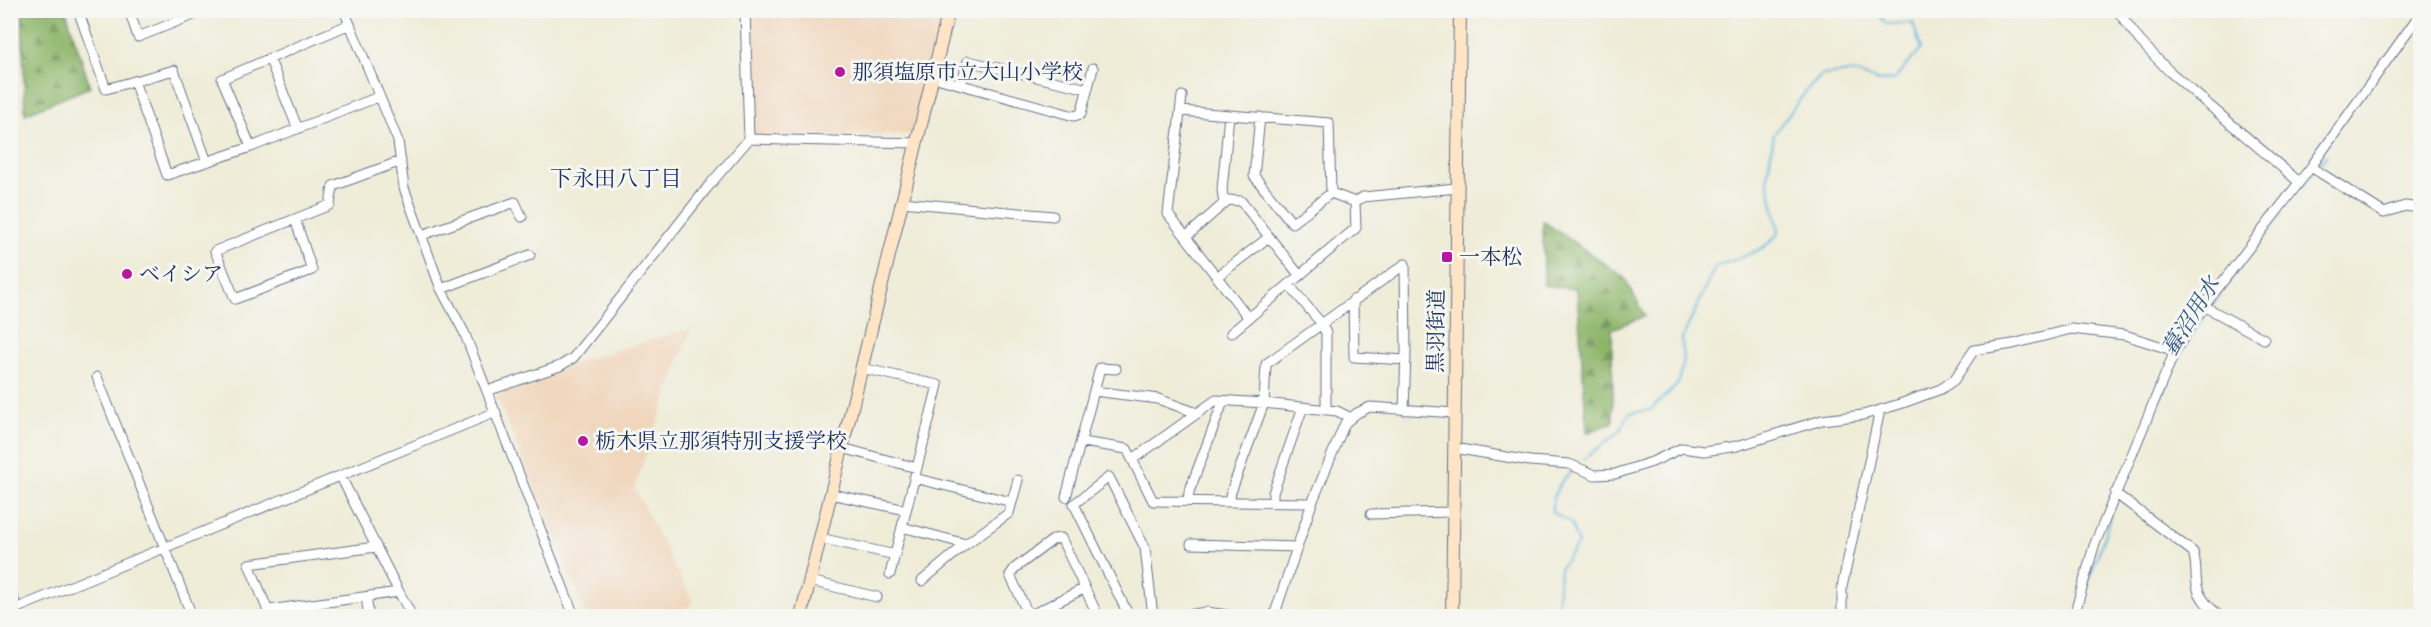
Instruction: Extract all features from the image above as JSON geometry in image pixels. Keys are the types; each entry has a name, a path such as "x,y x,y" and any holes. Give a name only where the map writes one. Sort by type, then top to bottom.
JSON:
{"highway":[{"path":"10,600 11,616"}],"street":[{"path":"78,10 106,90 174,70 207,162"},
{"path":"129,10 138,37 206,10"},
{"path":"176,10 179,21"},
{"path":"344,10 398,141 404,188 441,289 464,332 574,616"},
{"path":"487,391 560,366 573,358 707,188 749,139 745,10"},
{"path":"801,616 949,10"},
{"name":"黒羽街道","path":"1452,616 1460,10"},
{"path":"2117,10 2140,40 2169,71 2299,182"},
{"path":"2074,616 2094,546 2175,351 2421,14"},
{"path":"251,147 222,78 350,24"},
{"path":"270,58 298,129"},
{"path":"961,85 968,61 1088,89"},
{"path":"933,77 1074,116 1081,114 1093,68"},
{"path":"134,81 167,175 251,147 378,97"},
{"path":"1182,96 1168,214 1248,317"},
{"path":"1181,111 1329,123 1331,193"},
{"path":"1224,204 1222,190 1229,115"},
{"path":"1260,117 1254,176 1292,223 1331,193"},
{"path":"749,139 917,143"},
{"path":"295,219 312,270 235,299 215,251 295,219 330,205 333,186 401,161"},
{"path":"2311,167 2384,213 2405,206 2421,208"},
{"path":"1355,202 1363,196 1457,188"},
{"path":"1331,193 1355,202"},
{"path":"1186,237 1228,200 1241,201 1300,276"},
{"path":"422,235 515,202 522,217"},
{"path":"902,202 1053,216"},
{"path":"1231,333 1356,228 1355,202"},
{"path":"1218,276 1269,237"},
{"path":"441,289 530,255"},
{"path":"1229,502 1264,403 1266,364 1405,264 1404,410"},
{"path":"1289,285 1321,323 1326,333 1326,410"},
{"path":"1353,300 1354,357 1406,360"},
{"path":"2206,308 2264,339"},
{"path":"1454,448 1530,461 1569,464 1595,476 1615,474 1652,462 1682,448 1704,451 1737,446 1822,420 1863,415 1941,389 1954,380 1974,350 2013,344 2071,329 2124,335 2175,351"},
{"path":"861,368 938,385 890,574"},
{"path":"1066,497 1100,368 1116,369"},
{"path":"97,377 192,616"},
{"path":"1094,391 1158,399 1197,413"},
{"path":"1133,459 1216,400 1337,411 1351,418"},
{"path":"1188,501 1189,492 1223,402"},
{"path":"1273,502 1273,493 1303,407"},
{"path":"1274,616 1312,504 1342,428 1351,418 1370,407 1454,413"},
{"path":"1842,616 1842,587 1880,410"},
{"path":"11,610 342,477 496,412"},
{"path":"1082,442 1127,449 1154,501 1312,504"},
{"path":"842,448 1012,502"},
{"path":"342,477 412,616"},
{"path":"1129,616 1074,504 1109,477 1145,548 1154,616"},
{"path":"922,581 966,544 1009,513 1018,480"},
{"path":"2115,493 2193,552 2197,563 2197,588 2206,604 2219,616"},
{"path":"831,494 906,510"},
{"path":"1371,514 1453,512"},
{"path":"902,527 966,544"},
{"path":"820,538 895,555"},
{"path":"1085,588 1029,616 1010,576 1015,568 1054,539 1061,538 1085,588 1098,616"},
{"path":"1191,544 1298,547"},
{"path":"376,547 249,564 269,613 399,592"},
{"path":"810,581 877,597"},
{"path":"366,597 369,616"},
{"path":"314,604 316,616"},
{"path":"1188,616 1206,612 1235,616"}],"shaded area":[{"name":"那須塩原市立大山小学校","path":"750,11 944,11 912,134 753,138"},
{"name":"栃木県立那須特別支援学校","path":"691,329 634,488 693,602 679,616 587,616 496,395 586,359"}],"green space":[{"path":"22,11 66,11 90,87 25,114"},
{"path":"1543,221 1624,277 1645,316 1612,329 1613,422 1587,433 1577,289 1544,285"}],"waterway":[{"path":"1584,459 1620,431 1629,413 1650,410 1677,385 1683,364 1682,339 1715,267 1767,245 1779,232 1767,178 1774,134 1807,90 1822,75 1851,72 1880,81 1894,80 1921,49 1913,23 1886,24 1876,10"},
{"name":"蟇沼用水","path":"2318,166 2327,155"},
{"name":"蟇沼用水","path":"2302,186 2312,174"},
{"name":"蟇沼用水","path":"2210,307 2281,214"},
{"name":"蟇沼用水","path":"2159,402 2183,349 2207,312"},
{"path":"1557,616 1560,568 1578,544 1571,523 1552,512 1552,505 1557,488 1573,470"},
{"name":"蟇沼用水","path":"2084,596 2111,516"}],"place":[{"name":"那須塩原市立大山小学校","path":"840,72"},
{"name":"一本松","path":"1447,257"},
{"name":"ベイシア","path":"127,274"},
{"name":"栃木県立那須特別支援学校","path":"583,441"}],"district":[{"name":"下永田八丁目","path":"616,178"}]}
